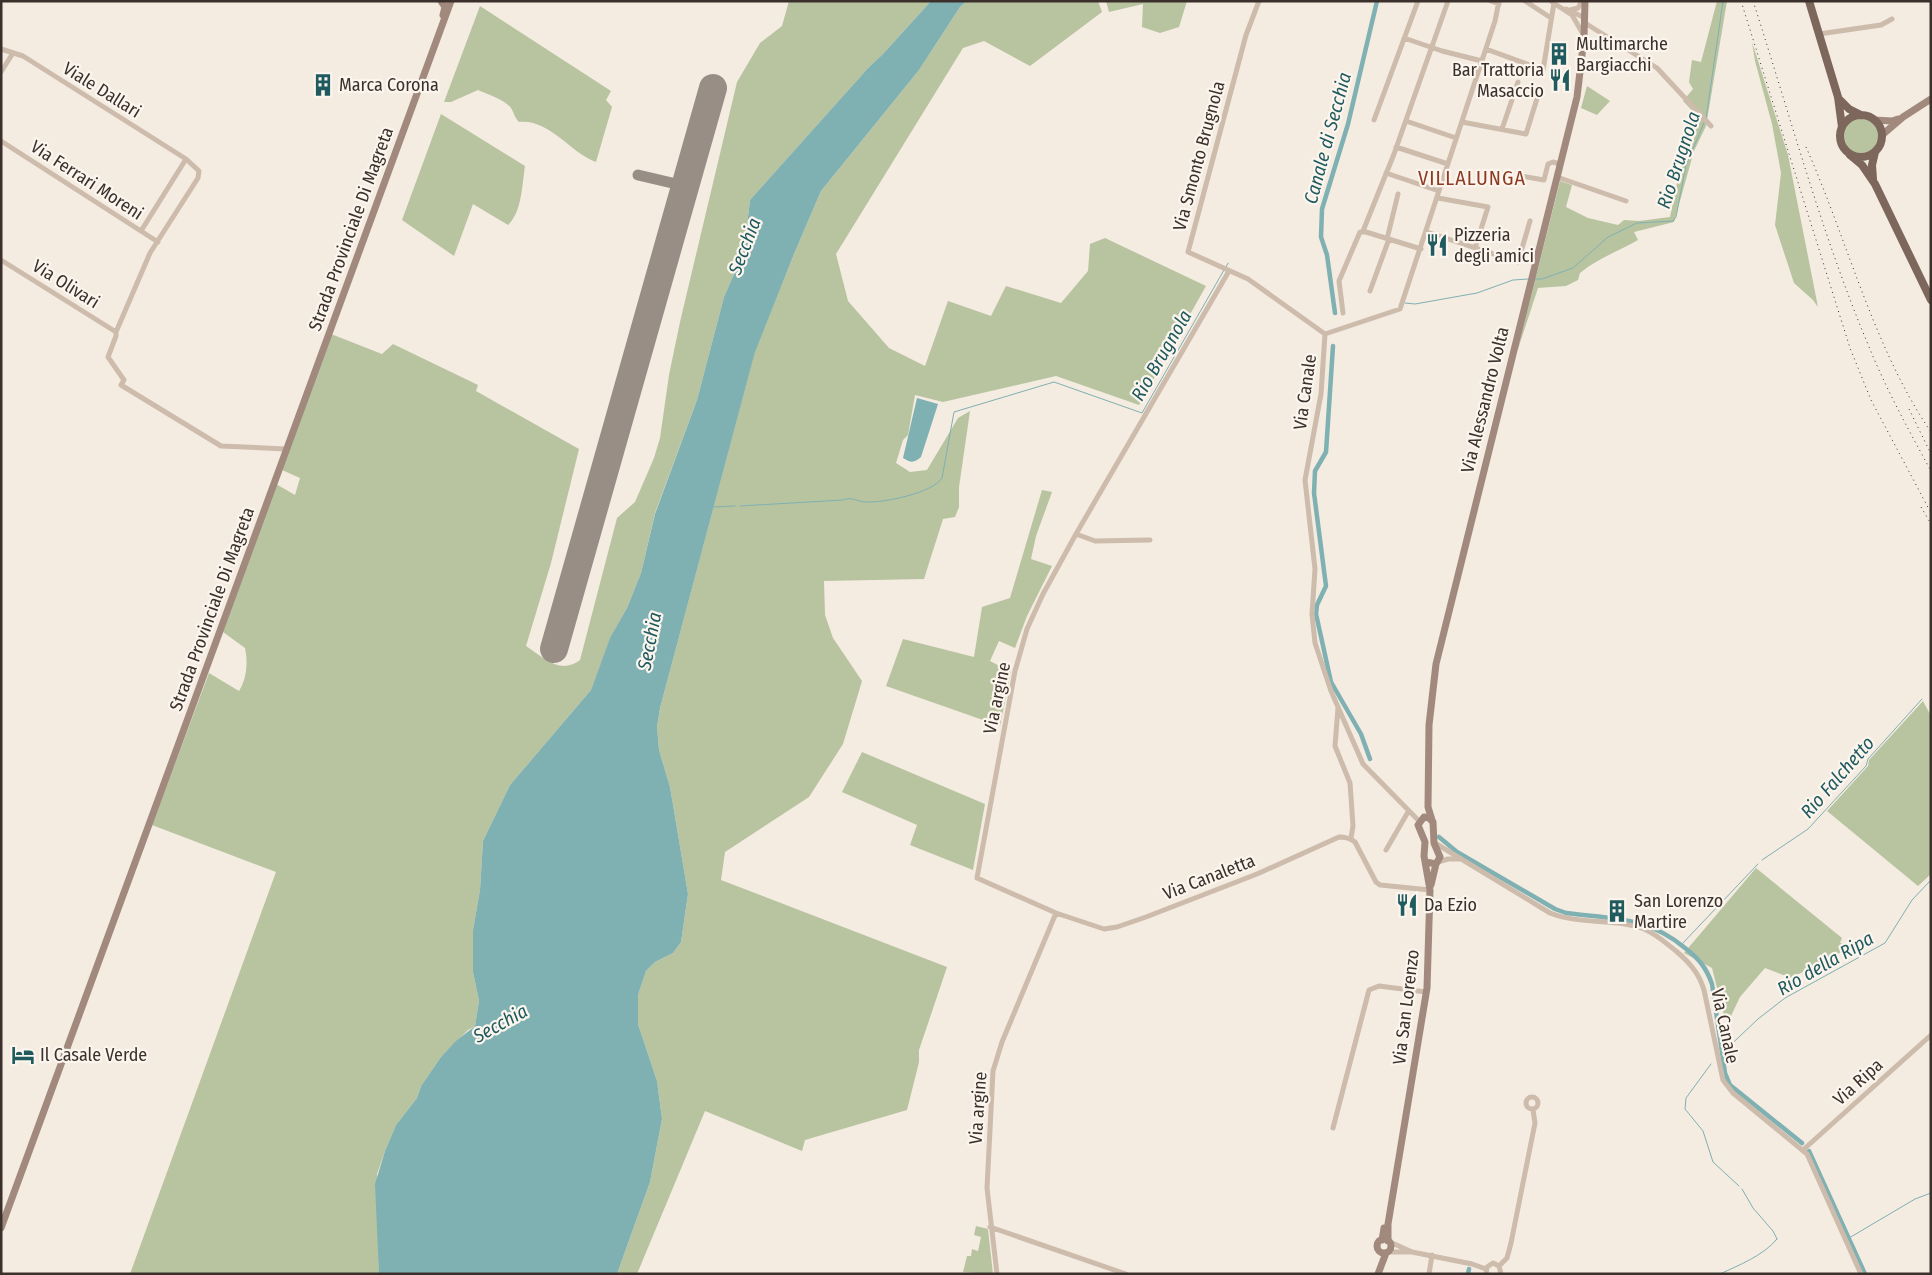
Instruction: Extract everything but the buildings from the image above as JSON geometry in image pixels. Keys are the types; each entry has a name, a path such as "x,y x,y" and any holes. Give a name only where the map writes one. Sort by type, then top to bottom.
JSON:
{"main road":[{"path":"435,46 434,40 444,10 442,1"},
{"name":"Strada Provinciale Di Magreta","path":"1,1228 451,1"},
{"name":"Via Alessandro Volta","path":"1428,807 1430,725 1436,664 1577,97 1578,68 1584,38 1584,1"},
{"path":"1809,1 1838,97 1842,127 1840,142 1862,165 1874,184 1931,300"},
{"path":"1838,97 1849,110 1874,120 1892,121 1903,117"},
{"path":"1882,135 1903,117 1931,99"},
{"path":"1842,127 1850,118 1862,115"},
{"path":"1874,120 1882,135 1881,144 1872,165 1874,184"},
{"path":"1850,154 1863,158 1876,152"},
{"path":"1428,807 1419,827 1425,842 1430,890"},
{"path":"1428,807 1432,820 1433,840 1440,857 1430,890"},
{"path":"1421,819 1432,820"},
{"path":"1426,862 1437,863"},
{"name":"Via San Lorenzo","path":"1387,1241 1388,1224 1426,992 1430,890"},
{"path":"1387,1241 1391,1248 1387,1252 1378,1272 1377,1244 1387,1241"},
{"path":"1378,1251 1387,1252"}],"street":[{"name":"Via Smonto Brugnola","path":"1259,1 1246,35 1188,252 1255,283 1325,334"},
{"path":"1374,120 1418,1"},
{"path":"1343,313 1339,280 1358,235 1363,232 1406,120 1448,1"},
{"path":"1525,1 1551,18"},
{"path":"1568,11 1578,8 1584,1"},
{"name":"Via Canale","path":"1421,819 1408,812 1362,764 1324,674 1313,633 1312,614 1315,569 1306,492 1306,471 1324,371 1325,334 1400,309 1486,49 1495,2"},
{"path":"1486,49 1544,70 1553,2 1585,20 1657,68 1707,122"},
{"path":"1568,11 1577,21 1584,38"},
{"path":"1819,34 1881,25 1892,19"},
{"path":"1404,38 1432,48 1482,61"},
{"name":"Viale Dallari","path":"1,49 23,56 186,160"},
{"path":"1,72 13,52"},
{"path":"1502,129 1518,82"},
{"path":"1462,122 1526,134 1540,89"},
{"path":"1406,120 1456,138"},
{"name":"Via Ferrari Moreni","path":"1,141 158,242"},
{"path":"1396,147 1448,164"},
{"path":"141,231 186,160 197,167 198,178 144,266 116,332 108,357 124,380 121,385 221,446 286,449"},
{"path":"1521,176 1544,180 1548,164 1553,162 1560,164"},
{"path":"1386,173 1439,191"},
{"path":"1557,177 1626,201"},
{"path":"1370,292 1388,239 1398,194"},
{"path":"1438,198 1488,207 1475,248"},
{"path":"1427,232 1518,262 1530,221"},
{"path":"1363,232 1421,249"},
{"name":"Via Olivari","path":"1,260 116,332"},
{"name":"Via argine","path":"976,878 1015,671 1027,629 1043,594 1076,534 1226,270"},
{"path":"1076,534 1095,541 1150,540"},
{"path":"1338,707 1335,746 1350,783 1353,826 1351,838 1359,847 1378,884 1430,890"},
{"path":"1386,850 1408,812"},
{"name":"Via Canaletta","path":"976,878 1056,912 1104,929 1117,927 1257,874 1339,837 1351,838"},
{"name":"Via Canale","path":"1433,840 1460,860 1550,913 1568,919 1646,930 1682,956 1694,968 1702,982 1717,1061 1725,1084 1733,1093 1803,1150 1814,1166 1861,1274"},
{"path":"1437,863 1448,859 1460,860"},
{"name":"Via argine","path":"997,1274 990,1227 987,1180 994,1065 1056,912"},
{"path":"1333,1128 1369,990 1379,986 1426,992"},
{"name":"Via Ripa","path":"1803,1150 1931,1035"},
{"path":"1499,1266 1507,1258 1511,1243 1535,1123 1533,1110"},
{"path":"990,1227 1126,1274"},
{"path":"1387,1241 1412,1252"},
{"path":"1387,1252 1432,1254 1486,1271 1493,1263 1499,1266"},
{"path":"1430,1274 1432,1254"},
{"path":"1499,1266 1500,1274"}],"green space":[{"path":"789,1 931,1 750,200 744,251 724,297 697,400 655,513 641,573 627,608 610,639 591,690 510,785 483,841 480,890 473,930 473,972 479,1001 475,1026 468,1030 441,1057 421,1086 417,1098 396,1125 385,1151 377,1174 379,1274 130,1274 276,872 152,825 209,673 239,691 244,681 247,664 245,648 223,632 276,484 295,495 300,478 282,470 331,334 382,354 393,344 478,385 476,391 579,449 551,563 526,646 546,660 559,665 566,666 580,660 617,518 635,502 654,458 660,438 669,375 680,322 737,82 760,43 782,26"},
{"path":"967,1 1098,1 1102,12 1030,66 984,41 963,48 836,254 848,301 889,348 925,366 948,301 991,316 1006,286 1061,303 1088,271 1090,244 1105,238 1206,286 1139,405 1056,376 943,402 915,395 908,435 903,440 896,463 910,472 927,470 958,418 970,411 959,487 959,507 955,517 943,519 924,579 824,581 825,615 833,638 862,681 843,744 809,797 725,852 721,880 947,967 919,1050 919,1062 907,1110 805,1140 802,1151 705,1111 637,1274 617,1274 650,1182 662,1119 657,1081 638,1024 638,995 646,971 655,962 673,953 681,942 688,894 670,787 659,750 657,727 660,708 755,351 821,191 919,70 960,7"},
{"path":"1106,1 1187,1 1179,27 1160,33 1142,27 1143,4 1109,12"},
{"path":"1717,1 1727,1 1706,126 1694,151 1674,222 1634,232 1638,240 1595,263 1580,273 1578,280 1566,286 1538,288 1517,352 1560,181 1572,185 1566,207 1588,218 1618,225 1624,220 1639,221 1670,217 1682,160 1699,118 1683,101 1693,89 1689,82 1692,60 1701,62"},
{"path":"480,6 611,91 606,100 612,107 596,162 550,131 530,122 519,122 508,105 478,90 451,102 444,102"},
{"path":"1752,42 1788,155 1818,307 1794,283 1775,225 1781,173 1772,124 1755,61"},
{"path":"1587,86 1610,101 1597,115 1581,108"},
{"path":"441,114 525,166 521,198 513,220 508,225 473,204 454,256 402,220"},
{"path":"1861,118 1873,124 1879,136 1873,148 1861,154 1849,148 1843,136 1849,124"},
{"path":"1042,490 1052,492 1036,536 1031,559 1052,566 1027,616 1015,648 999,641 990,661 1011,672 1000,726 886,686 903,639 974,657 982,607 1010,598"},
{"path":"1923,701 1931,716 1931,874 1918,886 1827,811 1868,766 1869,760"},
{"path":"862,752 985,804 973,870 910,845 917,825 842,792"},
{"path":"1756,868 1842,938 1840,943 1849,945 1849,948 1791,978 1765,968 1740,997 1731,1016 1724,1015 1712,968 1684,953"},
{"path":"976,1226 988,1229 993,1274 963,1272 967,1256 971,1256 972,1249 978,1251 981,1237 974,1235"}],"water":[{"name":"Secchia","path":"931,1 967,1 960,7 919,70 821,191 755,352 660,708 657,727 659,750 670,787 688,894 681,942 673,953 655,962 646,971 638,995 638,1024 657,1081 662,1119 650,1182 617,1274 379,1274 375,1184 385,1151 396,1125 417,1098 421,1086 441,1057 456,1041 475,1026 479,1001 473,972 473,930 480,890 483,841 510,785 591,690 610,638 627,608 641,573 655,514 697,400 724,297 744,251 750,200"},
{"path":"917,398 938,404 921,457 910,461 903,458"}],"waterway":[{"name":"Canale di Secchia","path":"1335,313 1327,255 1321,237 1322,209 1348,124 1377,1"},
{"name":"Rio Brugnola","path":"1706,119 1723,1"},
{"name":"Rio Brugnola","path":"1535,279 1542,279 1573,268 1608,237 1637,223 1673,221 1676,217 1686,165 1704,123"},
{"name":"Rio Brugnola","path":"1226,267 1228,263"},
{"name":"Rio Brugnola","path":"740,506 849,499 874,502 907,496 929,488 942,478 954,412 1054,382 1142,413 1224,270"},
{"name":"Rio Brugnola","path":"1405,303 1415,304 1477,293 1513,280 1528,279"},
{"name":"Canale di Secchia","path":"1333,346 1326,452 1315,471 1314,493 1326,586 1317,605 1316,614 1331,682 1361,734 1370,759"},
{"name":"Rio Brugnola","path":"714,507 735,506"},
{"name":"Rio Falchetto","path":"1762,860 1808,829 1866,766 1868,759 1922,699"},
{"name":"Canale di Secchia","path":"1439,837 1457,852 1555,909 1566,913 1614,918 1643,924 1671,938 1690,952 1705,968 1712,984 1725,1073 1730,1085 1802,1143"},
{"name":"Rio Falchetto","path":"1681,945 1758,864"},
{"name":"Rio della Ripa","path":"1720,1055 1758,1019 1785,998 1885,943 1912,900 1931,880"},
{"name":"Rio della Ripa","path":"1711,1064 1686,1098 1685,1109 1703,1131 1713,1162 1739,1186"},
{"name":"Canale di Secchia","path":"1809,1151 1865,1274"},
{"name":"Rio della Ripa","path":"1742,1189 1753,1208 1773,1231 1777,1239"},
{"path":"1851,1243 1849,1238 1915,1199 1931,1193"},
{"path":"1720,1274 1758,1255 1777,1239"},
{"path":"1468,1274 1469,1269"}],"taxiway":[{"path":"638,175 685,186"}],"runway":[{"path":"554,649 713,88"}],"railway":[{"path":"1741,1 1850,348 1871,400 1931,513"},
{"path":"1753,1 1820,216 1850,300 1881,375 1931,471"},
{"path":"1806,147 1877,330 1911,400 1931,432"},
{"path":"1909,409 1931,454"},
{"path":"1921,507 1931,524"}],"place":[{"name":"Multimarche Bargiacchi","path":"1559,54"},
{"name":"Bar Trattoria Masaccio","path":"1560,80"},
{"name":"Marca Corona","path":"323,85"},
{"name":"Pizzeria degli amici","path":"1437,245"},
{"name":"Da Ezio","path":"1407,905"},
{"name":"San Lorenzo Martire","path":"1617,911"},
{"name":"Il Casale Verde","path":"23,1055"}],"district":[{"name":"VILLALUNGA","path":"1472,178"}]}
